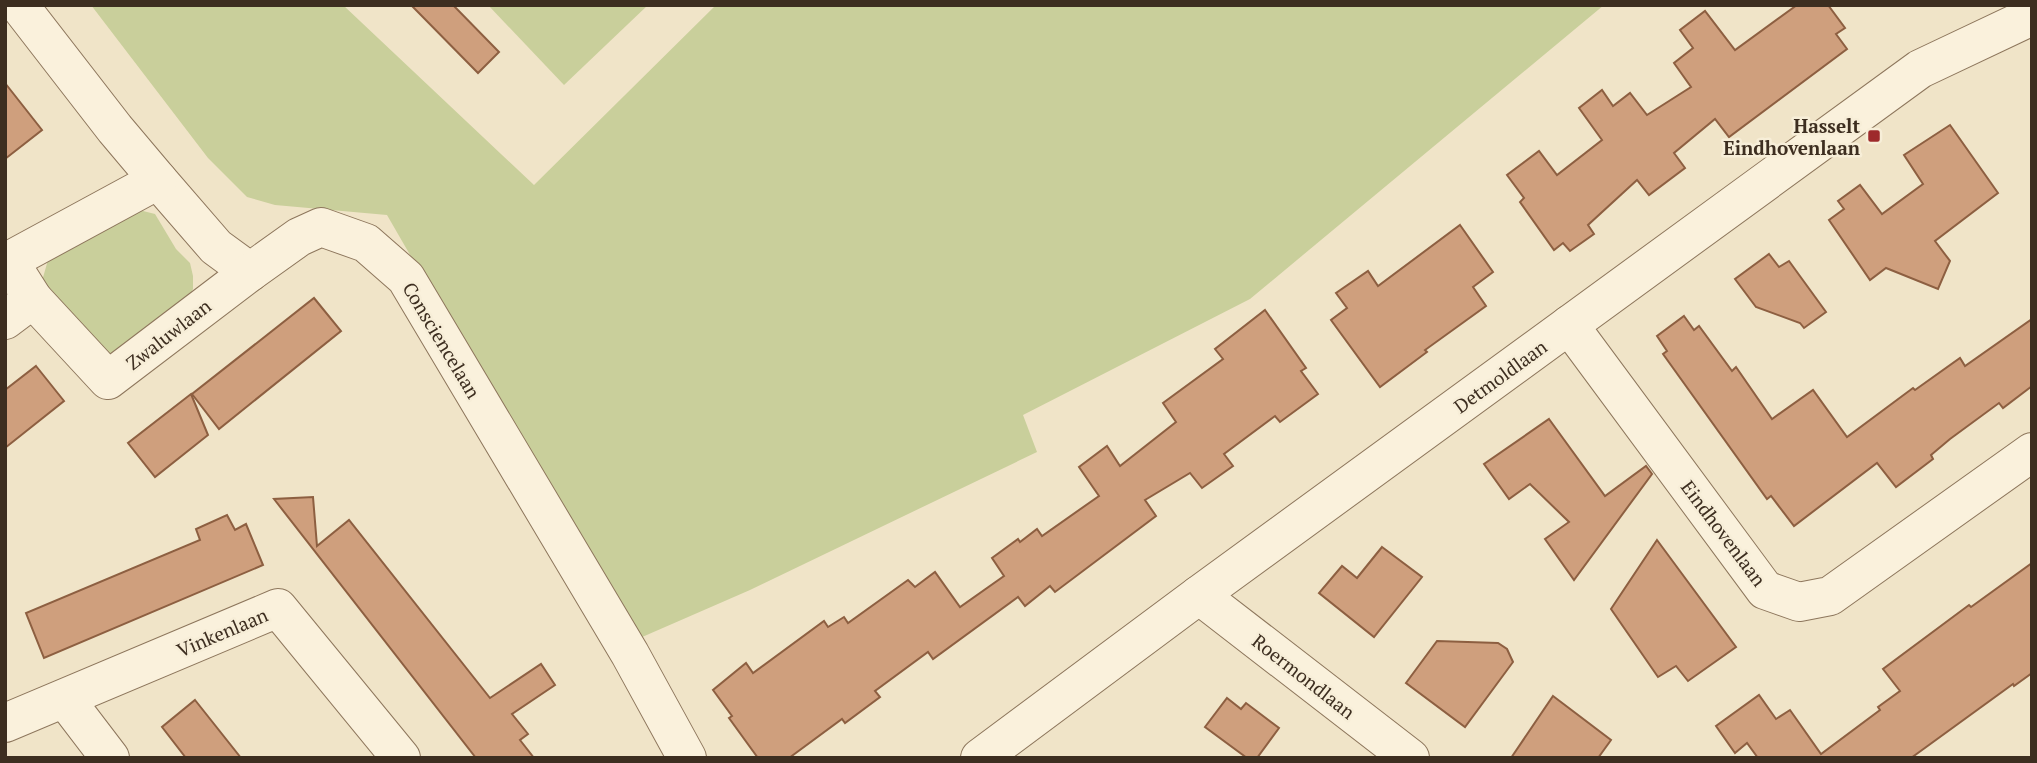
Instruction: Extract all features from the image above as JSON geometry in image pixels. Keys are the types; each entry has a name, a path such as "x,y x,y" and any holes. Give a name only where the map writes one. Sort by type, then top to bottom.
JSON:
{"street":[{"path":"19,5 115,130 158,180 216,247 250,272"},
{"name":"Detmoldlaan","path":"980,758 1920,69 2032,16"},
{"name":"Zwaluwlaan","path":"158,180 7,262 19,309 108,380 250,272"},
{"name":"Consciencelaan","path":"250,272 299,237 321,227 366,243 406,278 630,654 687,758"},
{"name":"Eindhovenlaan","path":"1569,326 1765,590 1799,602 1830,596 2032,452"},
{"name":"Roermondlaan","path":"1199,595 1410,758"},
{"name":"Vinkenlaan","path":"5,723 278,608 401,758"},
{"path":"65,699 110,758"}],"green space":[{"path":"91,5 343,5 534,185 716,5 1604,5 1250,299 1023,415 1037,452 750,590 633,641 387,215 275,205 247,197 208,158"},
{"path":"488,5 648,5 564,85"},
{"path":"139,210 155,214 176,249 190,263 193,289 183,308 107,356 42,281 48,260"}],"building":[{"path":"411,5 453,5 499,52 478,73"},
{"path":"1797,5 1828,5 1845,28 1836,34 1847,49 1729,137 1715,119 1674,153 1685,168 1649,195 1637,180 1588,225 1594,234 1570,251 1563,243 1554,250 1520,202 1524,198 1507,175 1539,151 1557,175 1602,140 1579,108 1602,90 1613,106 1630,93 1647,115 1691,87 1674,63 1693,48 1680,30 1705,11 1735,50"},
{"path":"5,83 42,130 5,159"},
{"path":"1950,125 1998,193 1935,241 1950,261 1938,289 1886,268 1870,280 1829,220 1844,209 1838,201 1860,185 1882,214 1923,184 1904,155"},
{"path":"1460,225 1493,272 1473,287 1486,306 1380,387 1331,320 1347,308 1336,293 1368,271 1378,286"},
{"path":"1769,254 1779,267 1789,261 1826,312 1804,328 1800,323 1756,307 1735,279"},
{"path":"314,298 341,331 219,429 192,394"},
{"path":"1265,310 1306,368 1301,371 1318,394 1280,422 1275,416 1224,454 1233,466 1202,488 1190,473 1145,500 1156,516 1055,592 1050,586 1025,606 1018,597 933,659 928,652 875,691 880,697 845,723 842,719 789,758 758,758 729,718 732,716 713,690 746,663 753,673 824,621 828,627 844,617 848,623 908,580 915,587 935,572 960,607 1004,576 992,558 1037,529 1042,536 1099,496 1079,467 1107,446 1120,466 1176,422 1163,403 1223,359 1215,349"},
{"path":"1684,316 1694,330 1699,326 1732,371 1736,367 1772,419 1813,390 1847,437 1913,388 1915,390 1960,358 1965,366 2032,319 2032,386 2003,408 1999,403 1950,439 1931,455 1933,459 1896,487 1877,463 1794,526 1771,496 1767,499 1663,354 1667,351 1657,336"},
{"path":"36,366 64,401 5,448 5,390"},
{"path":"191,394 208,435 155,477 128,443"},
{"path":"1549,419 1605,496 1646,466 1652,474 1574,580 1545,539 1569,522 1530,484 1509,499 1484,464"},
{"path":"313,497 317,546 349,520 490,698 541,664 555,685 512,714 528,734 520,740 534,758 476,758 274,499"},
{"path":"227,515 235,530 246,524 263,565 44,658 26,613 200,540 196,529"},
{"path":"1657,540 1736,647 1688,681 1676,666 1658,677 1611,609"},
{"path":"1382,547 1422,577 1374,637 1319,593 1342,566 1357,578"},
{"path":"2032,563 2032,673 1911,758 1758,758 1747,743 1735,753 1716,726 1759,695 1776,719 1790,710 1821,754 1880,710 1878,707 1900,691 1883,669 1969,605 1971,607"},
{"path":"1437,641 1498,643 1507,649 1513,662 1465,727 1406,683"},
{"path":"1553,696 1611,740 1598,758 1511,758"},
{"path":"1227,698 1241,709 1246,703 1279,728 1257,758 1247,758 1205,727"},
{"path":"195,700 241,758 186,758 162,727"}],"place":[{"name":"Hasselt Eindhovenlaan","path":"1874,136"}]}
